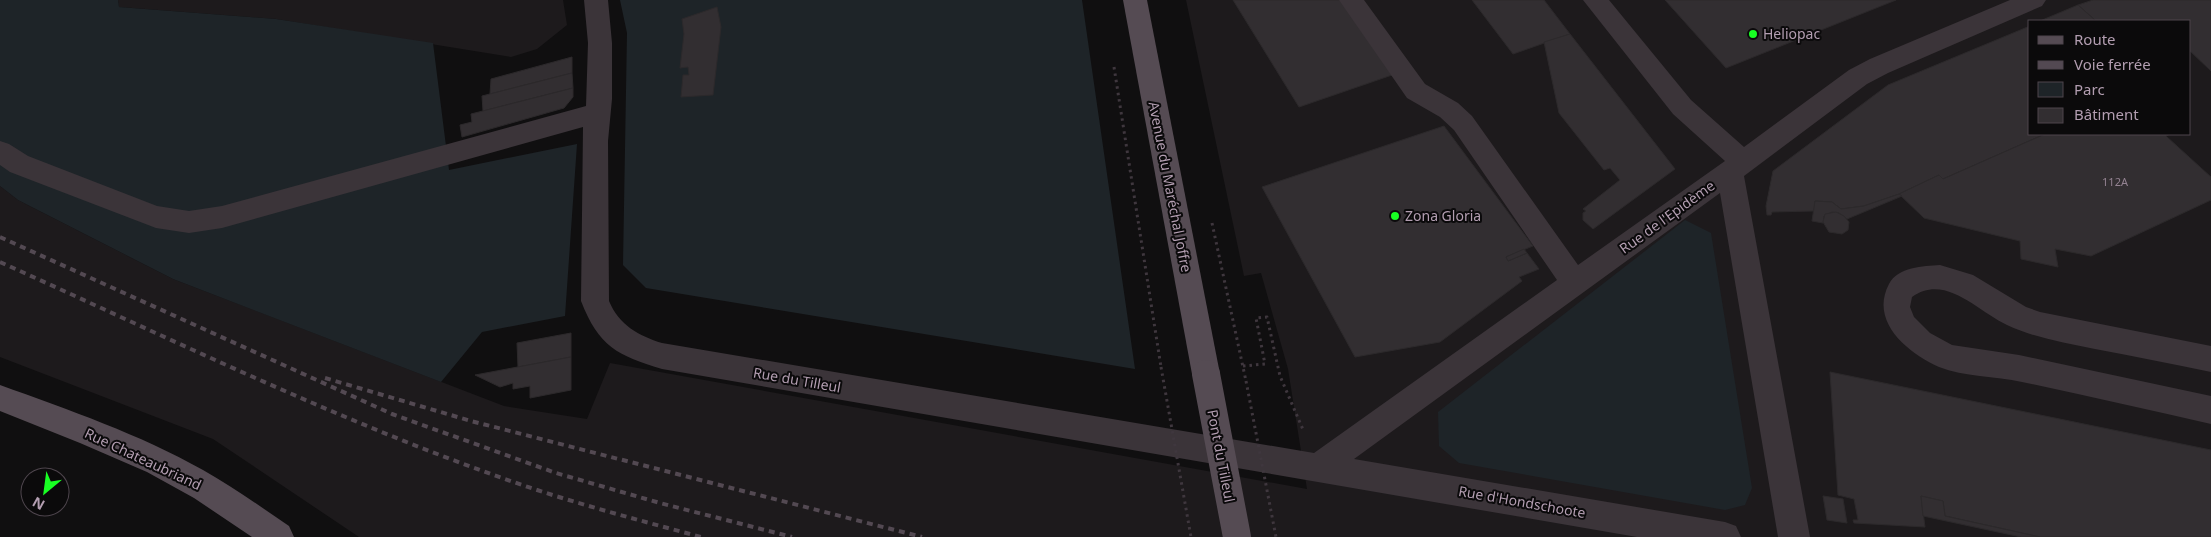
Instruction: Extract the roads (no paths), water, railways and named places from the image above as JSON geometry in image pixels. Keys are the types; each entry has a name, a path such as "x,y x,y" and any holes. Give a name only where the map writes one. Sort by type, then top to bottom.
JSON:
{"main road":[{"name":"Avenue du Maréchal Joffre","path":"1135,0 1206,374"},
{"name":"Pont du Tilleul","path":"1206,374 1236,537"},
{"name":"Rue Chateaubriand","path":"0,398 103,438 178,472 216,494 278,537"}],"street":[{"name":"Rue du Tilleul","path":"596,0 600,43 598,113 595,141 595,301 601,318 610,330 638,349 672,358 1319,467"},
{"path":"1351,0 1416,91 1449,110 1463,123 1575,283"},
{"path":"1595,0 1682,106 1737,167 1794,537"},
{"name":"Rue de l'Epidème","path":"1319,467 1737,167 1858,77 1997,6 2034,0"},
{"path":"0,152 19,164 156,217 189,222 222,216 598,113"},
{"path":"2211,359 2040,324 2016,316 1963,284 1940,277 1916,279 1900,290 1896,307 1903,325 1920,342 1948,357 2019,368 2211,410"},
{"name":"Rue d'Hondschoote","path":"1319,467 1725,537"}],"railway":[{"path":"0,237 392,414 556,473 660,503 792,537"},
{"path":"0,262 250,376 440,455 553,495 701,537"},
{"path":"325,378 471,421 922,537"}],"place":[{"name":"Heliopac","path":"1753,34"},
{"name":"Zona Gloria","path":"1395,216"}]}
